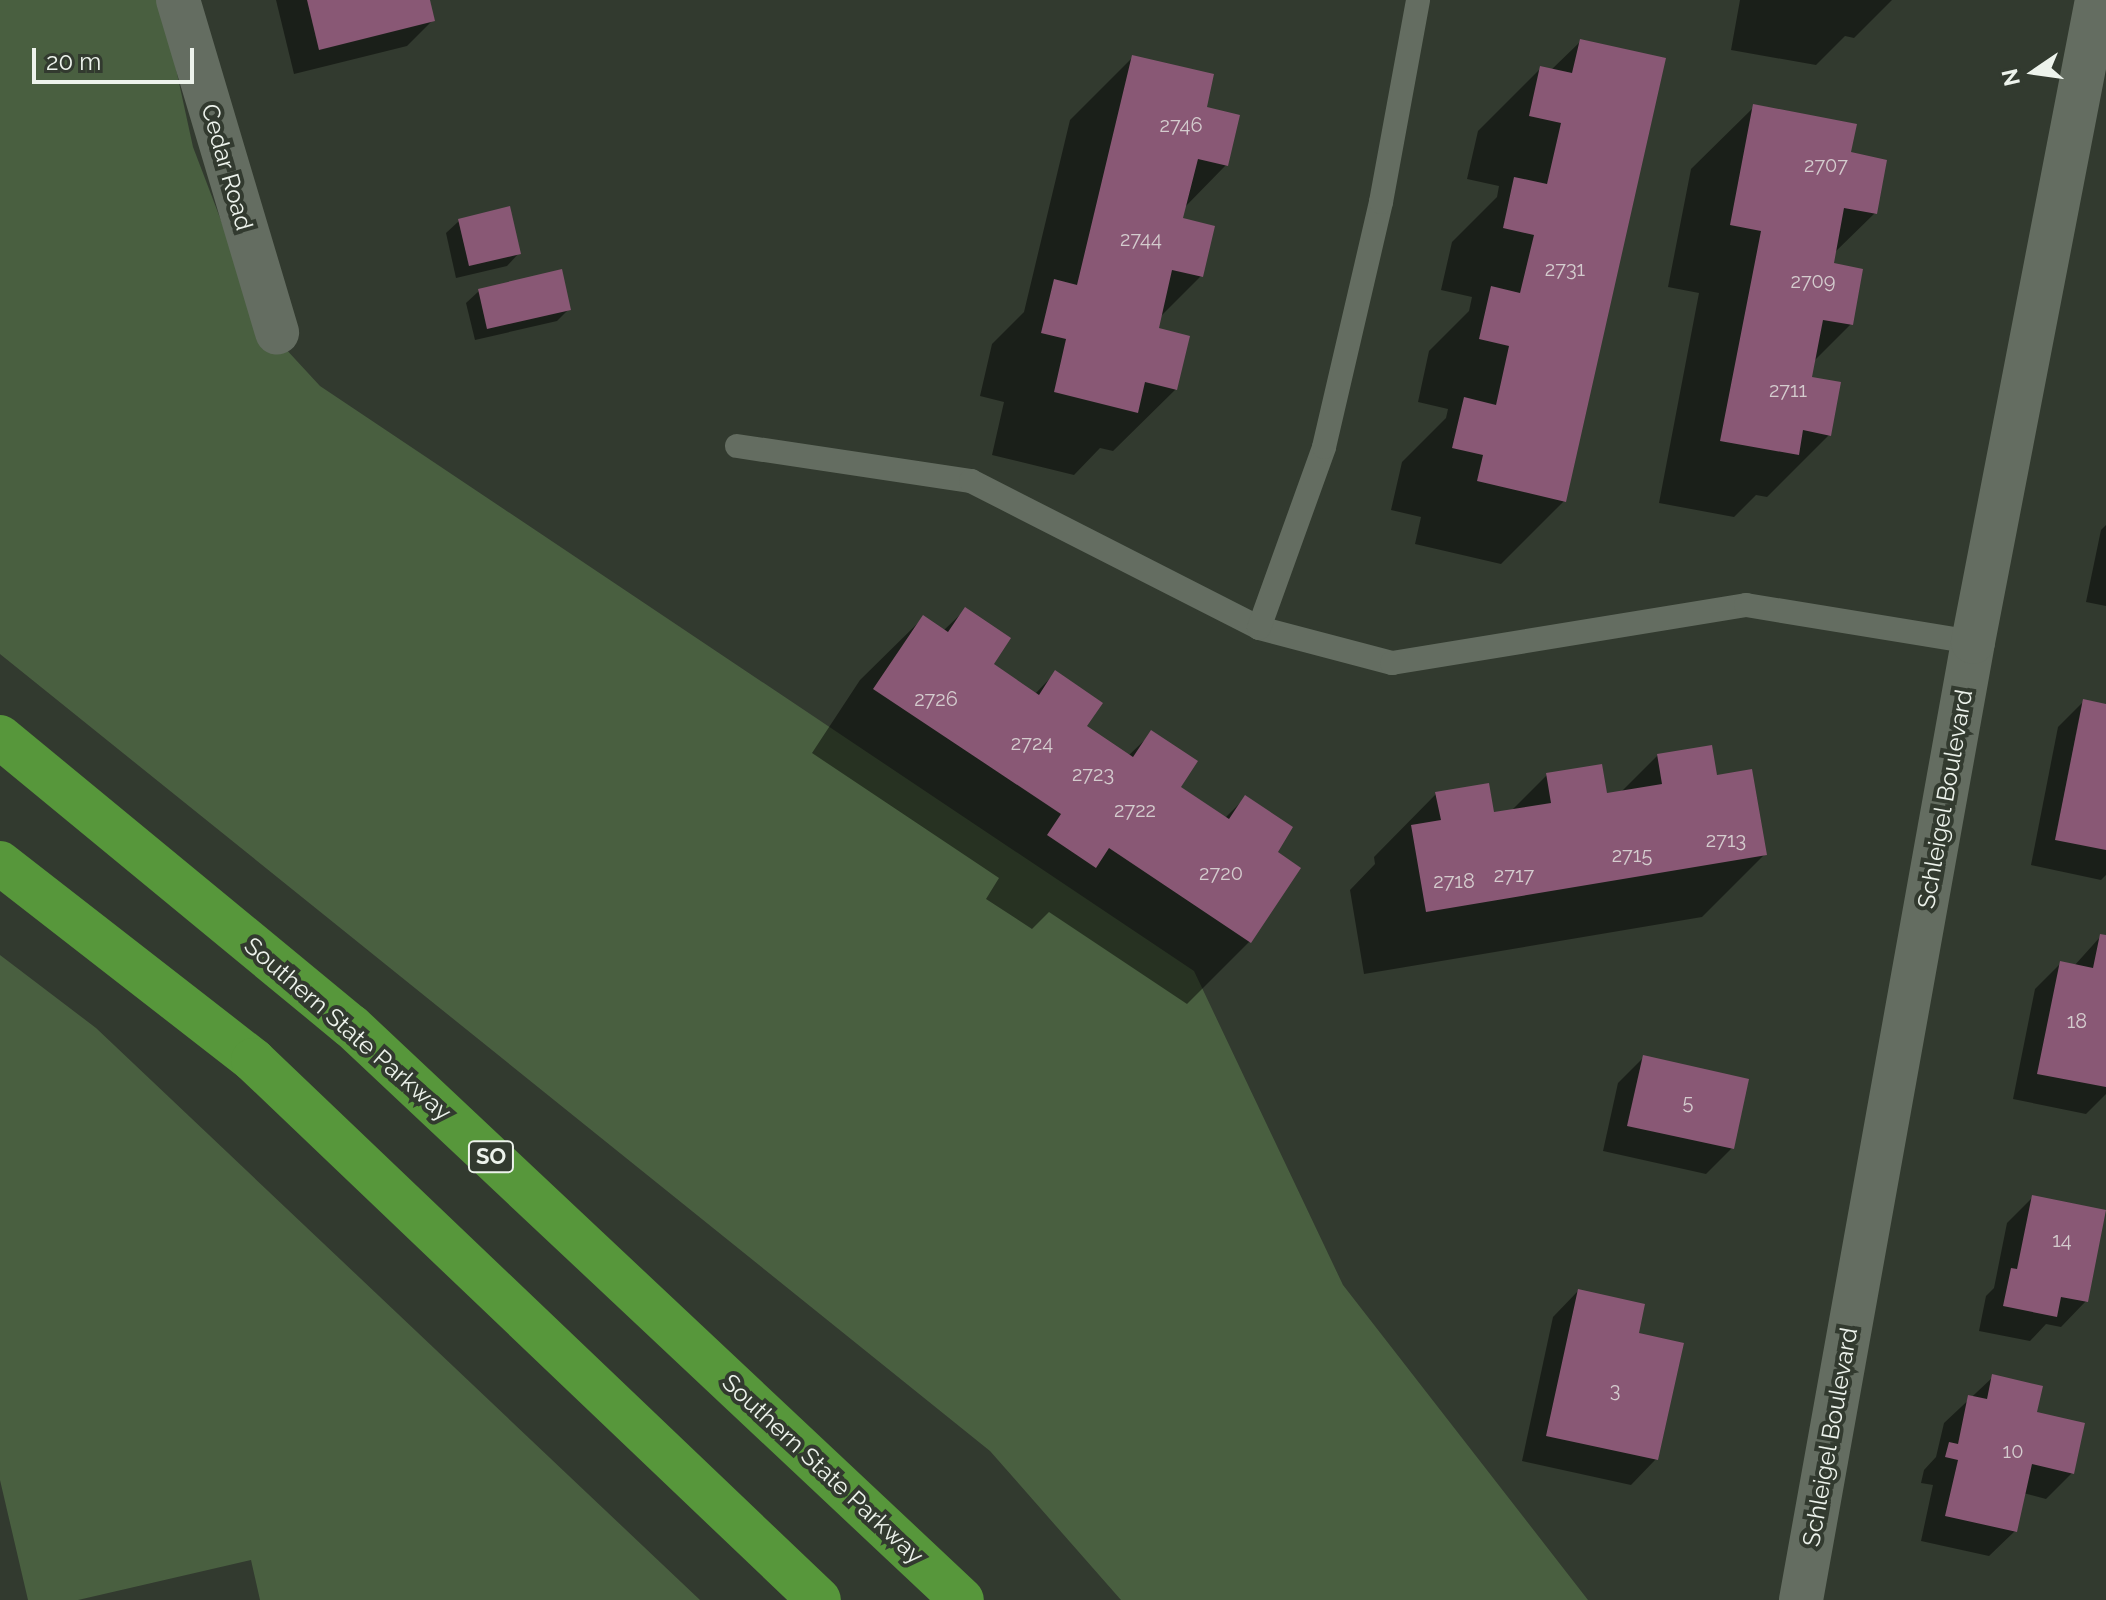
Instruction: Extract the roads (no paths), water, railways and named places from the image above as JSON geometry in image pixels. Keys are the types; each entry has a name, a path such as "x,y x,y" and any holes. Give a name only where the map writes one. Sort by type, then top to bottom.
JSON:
{"highway":[{"name":"Southern State Parkway","path":"0,737 351,1026 962,1600"},
{"path":"0,863 253,1060 819,1600"}],"street":[{"name":"Cedar Road","path":"178,0 277,333"},
{"name":"Schleigel Boulevard","path":"1801,1600 1973,642 2097,0"}],"lane":[{"path":"1259,628 1324,447 1381,202 1418,0"},
{"path":"737,446 971,481 1259,628 1392,663 1746,605 1973,642"}]}
